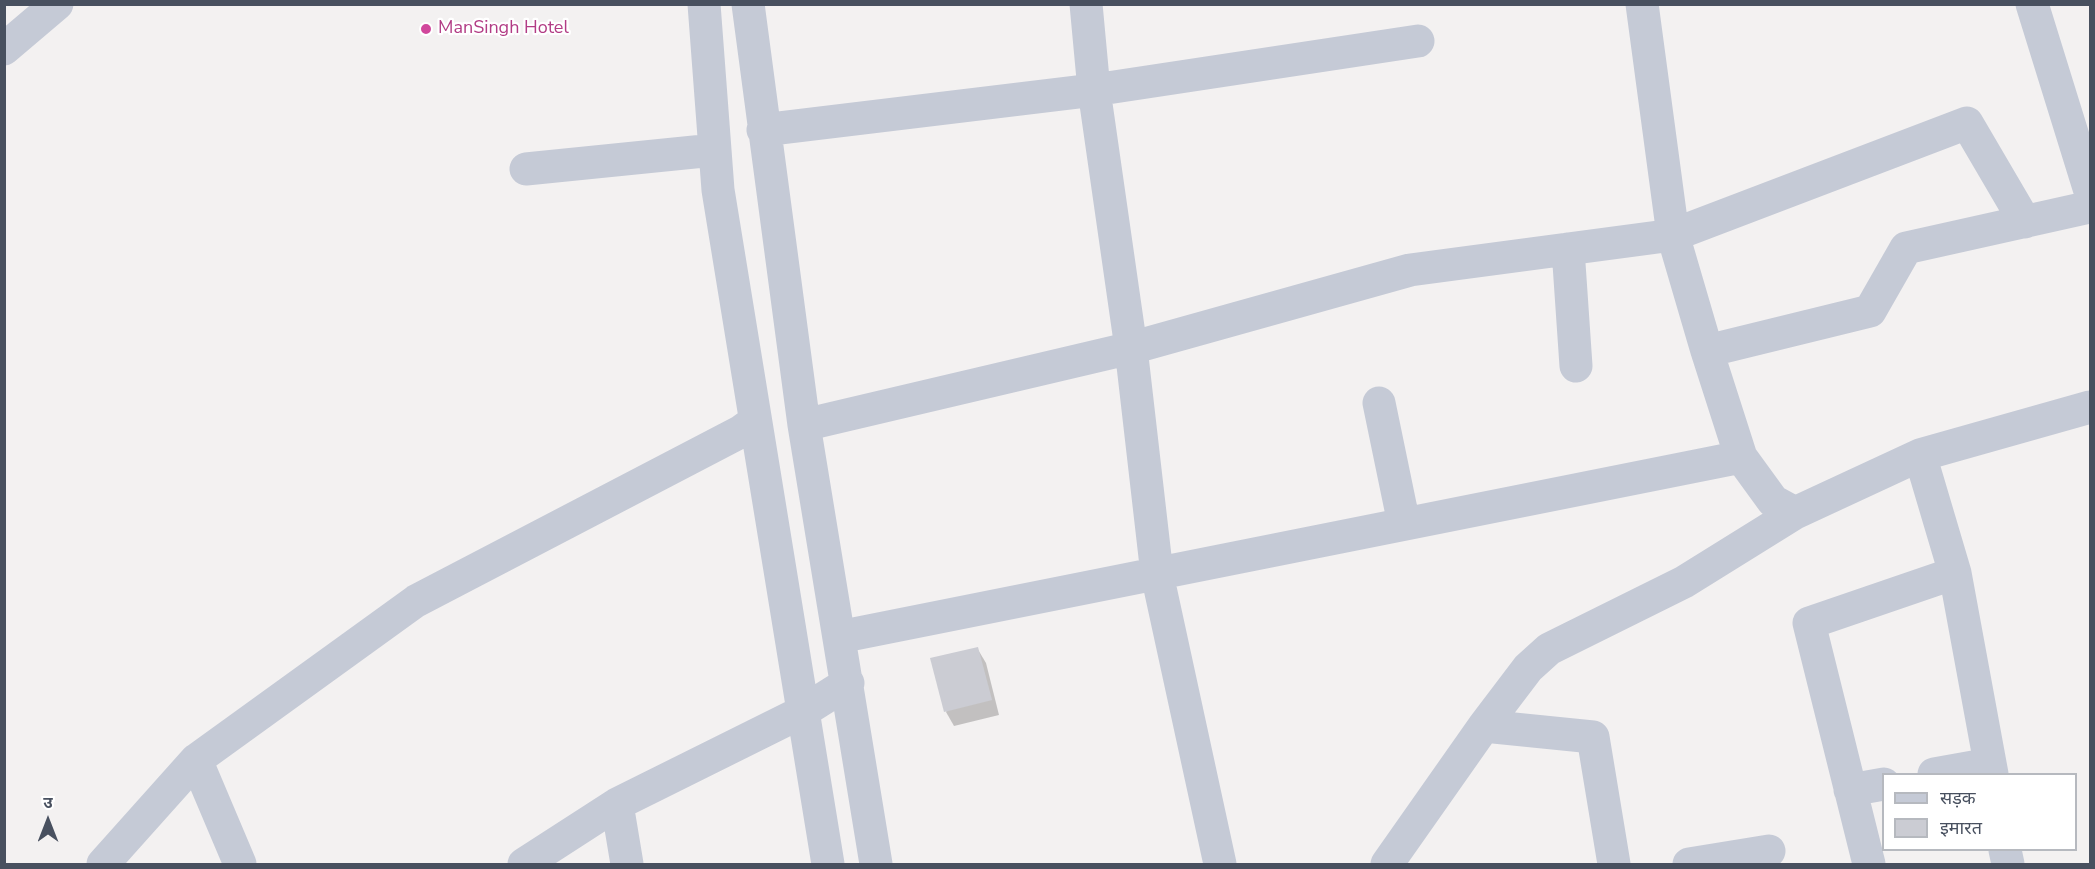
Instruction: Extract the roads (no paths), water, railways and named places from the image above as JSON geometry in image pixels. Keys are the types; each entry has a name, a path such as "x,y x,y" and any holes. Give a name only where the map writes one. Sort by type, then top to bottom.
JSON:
{"street":[{"path":"13,31 57,4"},
{"path":"704,4 714,150 755,421 828,864"},
{"path":"748,4 804,424 876,864"},
{"path":"1086,4 1094,90 1131,348 1157,574 1220,864"},
{"path":"1642,4 1673,235 1741,457 1777,500"},
{"path":"2032,4 2091,191"},
{"path":"763,130 1094,90 1418,41"},
{"path":"804,424 1131,348 1410,270 1673,235 1966,123 2025,222"},
{"path":"526,169 714,150"},
{"path":"1707,351 1870,311 1906,248 2091,207"},
{"path":"1568,249 1576,366"},
{"path":"1379,403 1404,524"},
{"path":"1387,864 1484,726 1528,668 1549,649 1684,582 1777,500 1920,455 2091,407"},
{"path":"103,864 196,760 416,601 730,437 755,421"},
{"path":"1920,455 1955,573 1991,769 1945,773"},
{"path":"839,637 1741,457"},
{"path":"1869,864 1809,623 1955,573"},
{"path":"524,864 617,804 802,712 848,683"},
{"path":"1484,726 1593,737 1614,864"},
{"path":"196,760 240,864"},
{"path":"1850,790 1882,784"},
{"path":"617,804 627,864"},
{"path":"1689,864 1769,851"}],"place":[{"name":"ManSingh Hotel","path":"426,29"}]}
